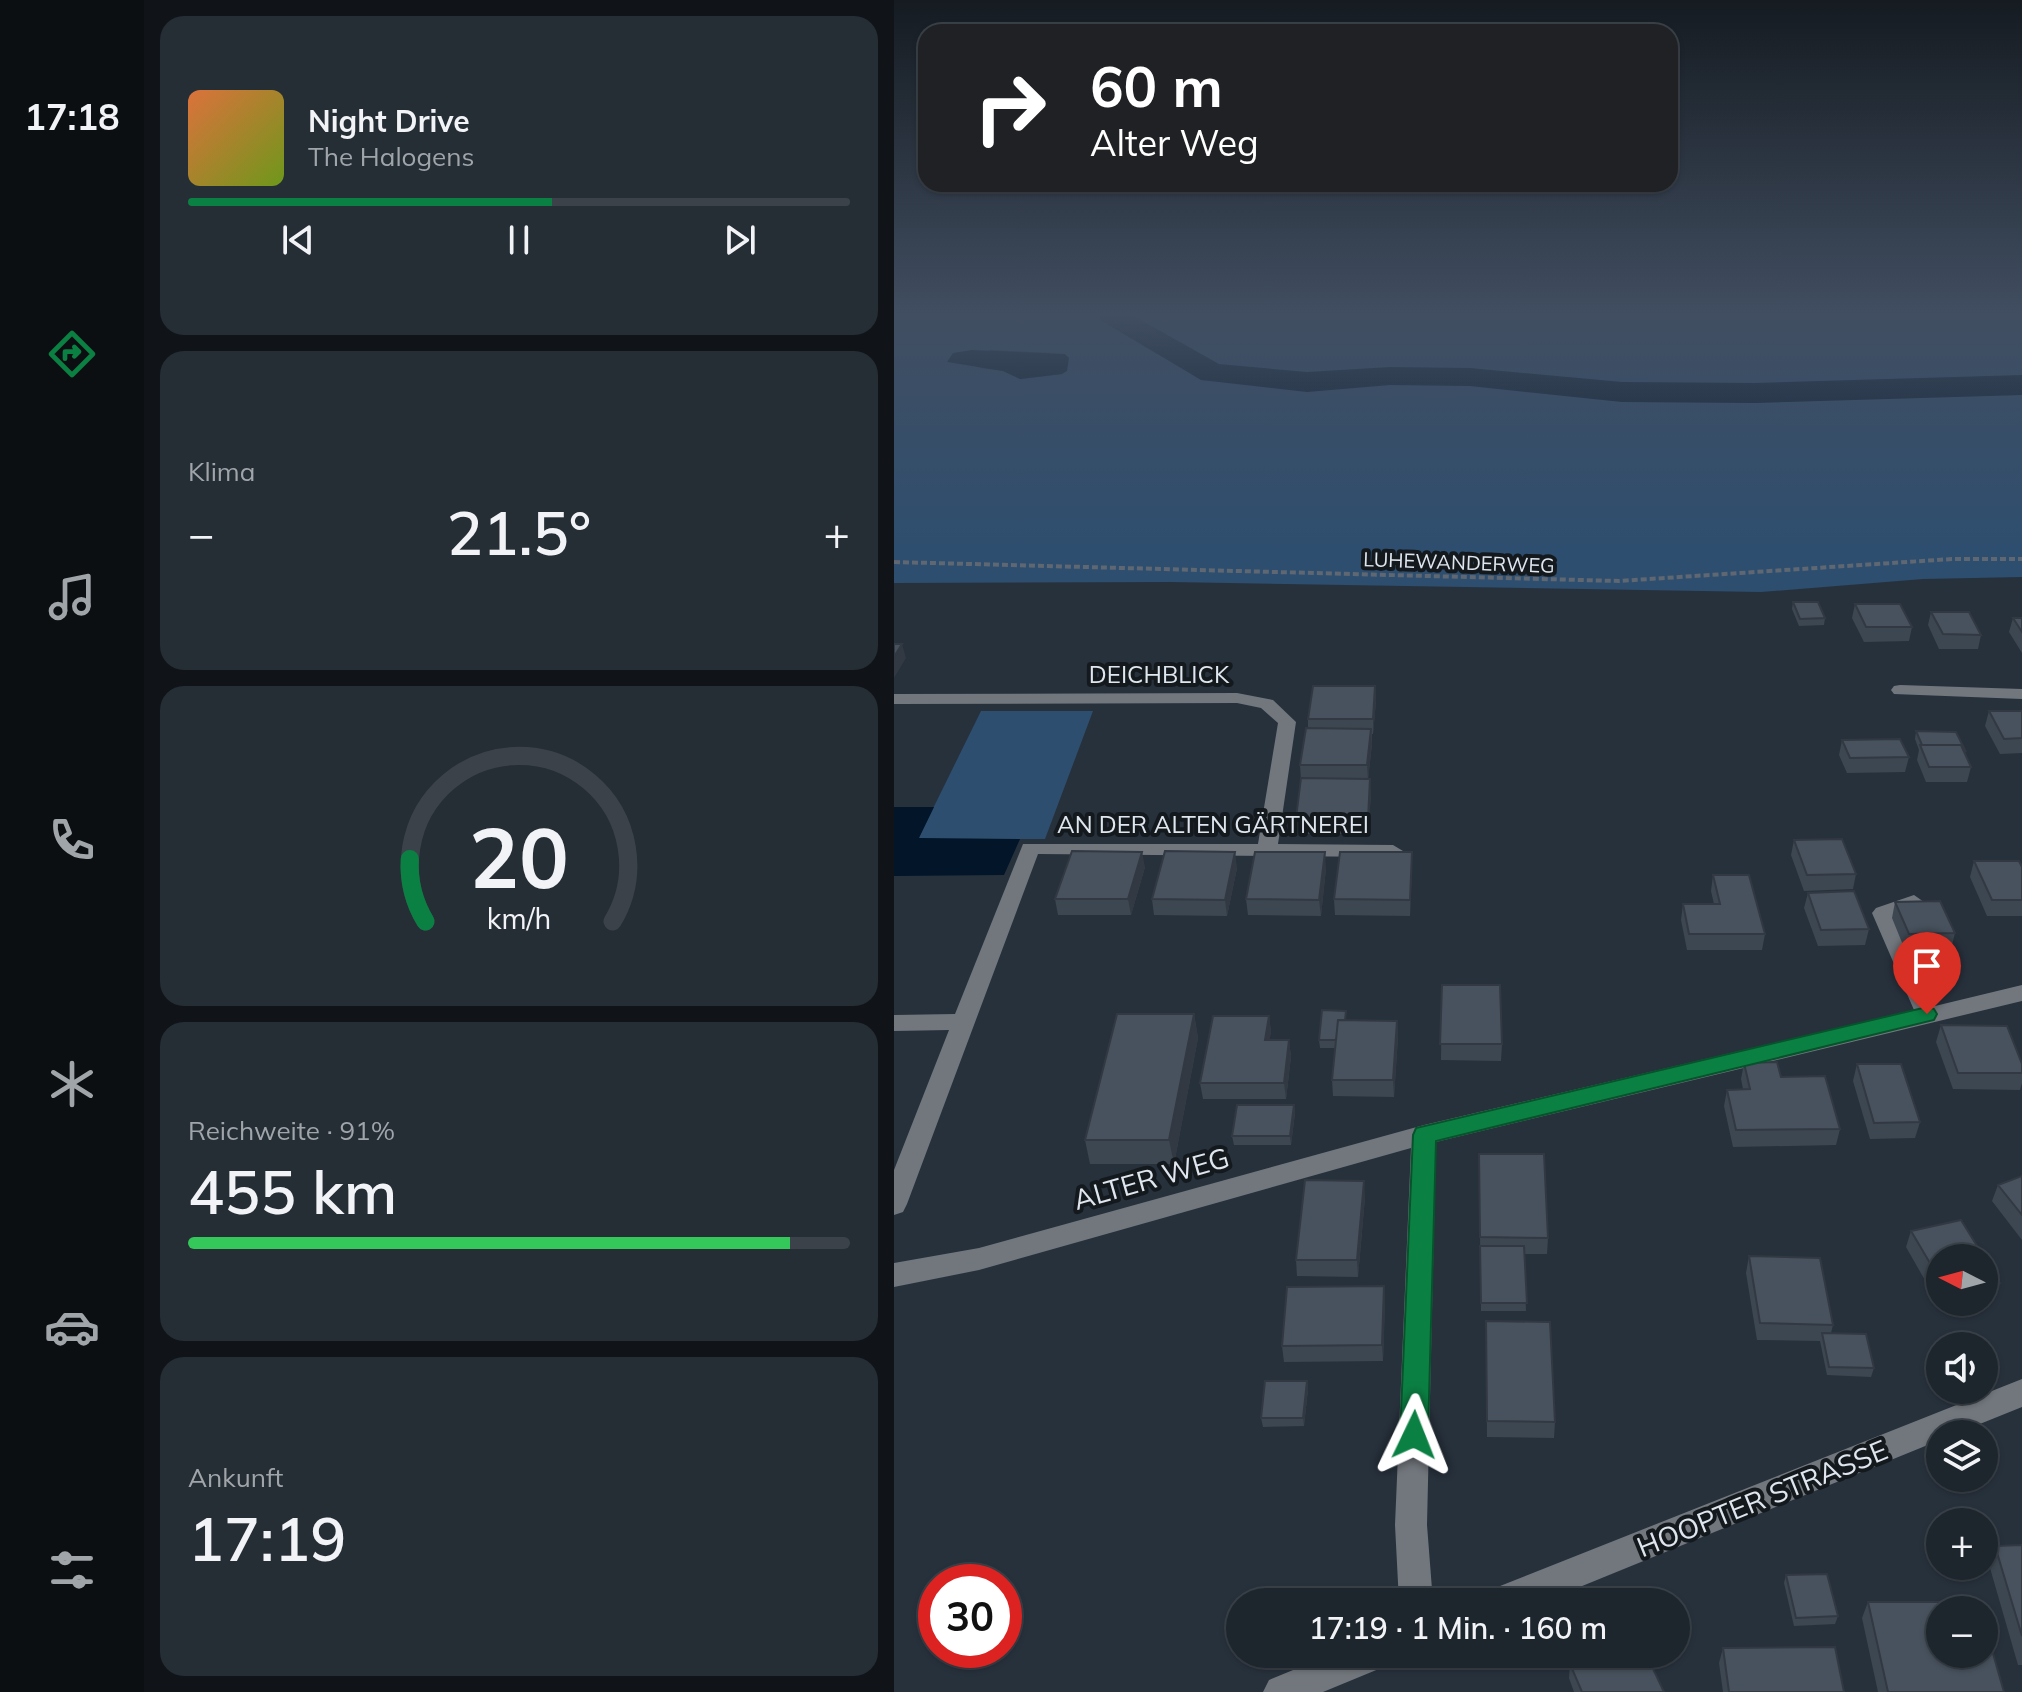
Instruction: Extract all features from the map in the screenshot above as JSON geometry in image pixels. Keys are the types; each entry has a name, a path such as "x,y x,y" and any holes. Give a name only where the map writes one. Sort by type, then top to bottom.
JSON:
{"street":[{"path":"1900,690 2022,694"},
{"name":"DEICHBLICK","path":"894,699 1237,698 1267,704 1287,722 1267,851"},
{"name":"AN DER ALTEN GÄRTNEREI","path":"894,1204 1030,848 1393,851"},
{"path":"1914,902 1883,913 1927,1014"},
{"name":"ALTER WEG","path":"894,1275 979,1259 1424,1135 2022,993"},
{"path":"894,1023 962,1022"},
{"path":"1415,1588 1411,1525 1424,1135"},
{"name":"HOOPTER STRASSE","path":"1537,1588 2022,1393"},
{"path":"1281,1692 1340,1668"}],"path":[{"name":"LUHEWANDERWEG","path":"894,562 1619,581 1952,559 2022,559"}],"shaded area":[{"path":"894,394 2022,394 2022,577 1923,579 1761,592 1171,582 894,583"},
{"path":"981,711 1093,711 1045,839 918,839"},
{"path":"894,807 934,807 919,838 1020,839 1004,875 894,876"}],"building":[{"path":"1793,602 1818,602 1825,618 1800,619"},
{"path":"1855,604 1900,604 1912,627 1866,627"},
{"path":"1931,612 1969,612 1981,635 1943,634"},
{"path":"2013,618 2022,618 2022,632"},
{"path":"894,644 902,644 894,657"},
{"path":"1313,686 1375,686 1373,719 1308,719"},
{"path":"1989,711 2022,711 2022,738 2004,739"},
{"path":"1306,728 1371,729 1367,765 1300,765"},
{"path":"1916,731 1956,732 1966,752 1961,745 1922,745"},
{"path":"1900,739 1909,757 1850,758 1842,740"},
{"path":"1920,745 1961,745 1971,767 1929,767"},
{"path":"1301,778 1370,779 1368,819 1296,818"},
{"path":"1842,839 1856,874 1807,875 1794,840"},
{"path":"1072,851 1142,852 1128,899 1055,899"},
{"path":"1165,851 1235,852 1225,900 1152,899"},
{"path":"1255,852 1325,852 1319,900 1246,899"},
{"path":"1340,852 1412,852 1410,900 1334,899"},
{"path":"1974,861 2019,861 2022,867 2022,900 1992,900"},
{"path":"1713,875 1749,875 1765,934 1689,934 1683,904 1720,904"},
{"path":"1854,891 1869,929 1821,930 1808,893"},
{"path":"1940,901 1955,933 1909,934 1895,902"},
{"path":"1442,985 1500,985 1502,1044 1440,1044"},
{"path":"1322,1010 1346,1011 1345,1020 1338,1020 1336,1040 1319,1040"},
{"path":"1117,1014 1194,1014 1169,1140 1085,1140"},
{"path":"1213,1016 1269,1016 1265,1040 1289,1040 1284,1083 1200,1083"},
{"path":"1338,1020 1397,1021 1393,1080 1332,1080"},
{"path":"1941,1025 2007,1026 2022,1064 2022,1073 1958,1073"},
{"path":"1777,1062 1781,1077 1825,1076 1840,1129 1736,1130 1727,1090 1750,1089 1744,1063"},
{"path":"1857,1064 1901,1064 1920,1122 1874,1123"},
{"path":"1237,1105 1294,1105 1290,1136 1232,1136"},
{"path":"1479,1154 1544,1154 1548,1238 1480,1237"},
{"path":"2022,1176 2022,1215 1998,1185"},
{"path":"1305,1180 1364,1181 1357,1260 1296,1260"},
{"path":"1961,1220 1976,1244 1926,1244 1926,1256 1911,1231"},
{"path":"1480,1246 1524,1246 1527,1303 1481,1303"},
{"path":"1749,1256 1820,1258 1833,1325 1760,1323"},
{"path":"1384,1286 1382,1345 1282,1346 1287,1287"},
{"path":"1486,1321 1550,1322 1555,1422 1487,1421"},
{"path":"1822,1333 1866,1334 1874,1368 1829,1367"},
{"path":"1265,1381 1307,1381 1303,1418 1261,1418"},
{"path":"2022,1545 2022,1636 1998,1556 1998,1546"},
{"path":"1827,1574 1838,1616 1796,1618 1786,1575"},
{"path":"1868,1602 1926,1602 1926,1668 1997,1668 2004,1692 1888,1692"},
{"path":"1835,1647 1844,1692 1729,1692 1723,1648"},
{"path":"1572,1668 1653,1668 1664,1692 1582,1692"}],"route":[{"path":"1414,1435 1424,1135 1927,1014"}]}
